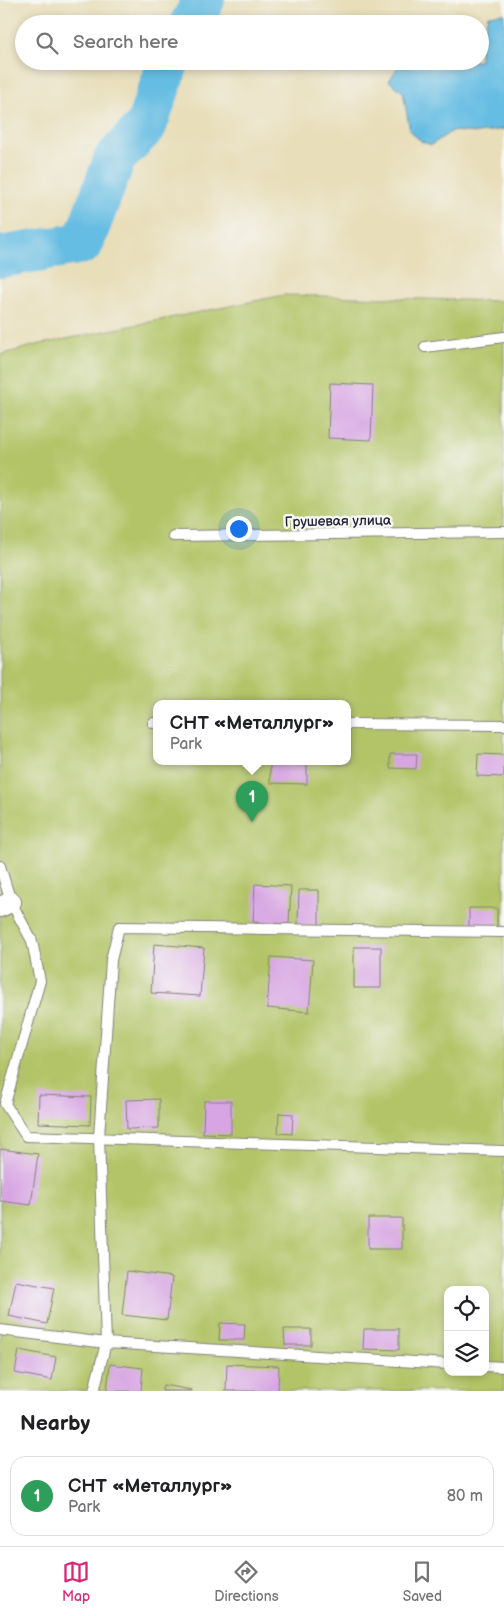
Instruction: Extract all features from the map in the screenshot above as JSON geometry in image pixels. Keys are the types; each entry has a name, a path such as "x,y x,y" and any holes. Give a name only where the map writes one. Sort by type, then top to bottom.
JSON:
{"lane":[{"path":"425,347 504,337"},
{"name":"Грушевая улица","path":"173,536 504,532"},
{"path":"351,724 504,725"},
{"path":"0,866 6,904 32,942 40,981 5,1104 26,1136 504,1151"},
{"path":"94,1391 106,1343 99,1137 111,960 119,927 504,932"},
{"path":"0,1330 106,1343 444,1364"},
{"path":"489,1366 504,1367"}],"green space":[{"path":"284,295 499,301 504,299 504,1391 0,1391 0,355 36,345"}],"water":[{"path":"504,13 504,129 478,133 452,131 431,145 421,141 410,131 403,92 389,81 396,70 489,70 488,15"}],"building":[{"path":"330,383 373,385 371,440 328,438"},
{"path":"390,754 417,754 416,769 390,768"},
{"path":"478,754 504,755 504,777 477,776"},
{"path":"270,765 307,765 307,784 270,783"},
{"path":"255,884 291,886 289,924 253,922"},
{"path":"299,890 319,890 319,926 298,925"},
{"path":"469,908 497,908 497,929 469,929"},
{"path":"154,944 204,948 200,996 151,993"},
{"path":"354,947 381,947 381,988 354,988"},
{"path":"271,957 313,960 309,1012 267,1008"},
{"path":"39,1095 91,1097 90,1125 38,1123"},
{"path":"159,1099 159,1128 127,1129 126,1100"},
{"path":"204,1101 231,1101 231,1134 203,1133"},
{"path":"279,1113 293,1114 292,1134 278,1133"},
{"path":"0,1149 38,1154 31,1205 0,1201"},
{"path":"368,1218 402,1218 402,1249 368,1249"},
{"path":"127,1271 172,1277 167,1320 122,1315"},
{"path":"16,1281 54,1288 47,1324 9,1316"},
{"path":"220,1323 245,1324 244,1340 219,1340"},
{"path":"284,1329 311,1329 311,1345 285,1345"},
{"path":"364,1329 399,1329 399,1350 363,1349"},
{"path":"19,1350 56,1357 52,1380 15,1373"},
{"path":"110,1364 143,1368 141,1391 107,1391"},
{"path":"227,1364 279,1366 278,1391 226,1391"},
{"path":"163,1385 192,1390 192,1391 162,1391"}],"waterway":[{"path":"195,15 204,0"},
{"path":"0,257 83,243 115,158 146,126 166,70"}],"place":[{"name":"СНТ «Металлург»","path":"252,822"}]}
